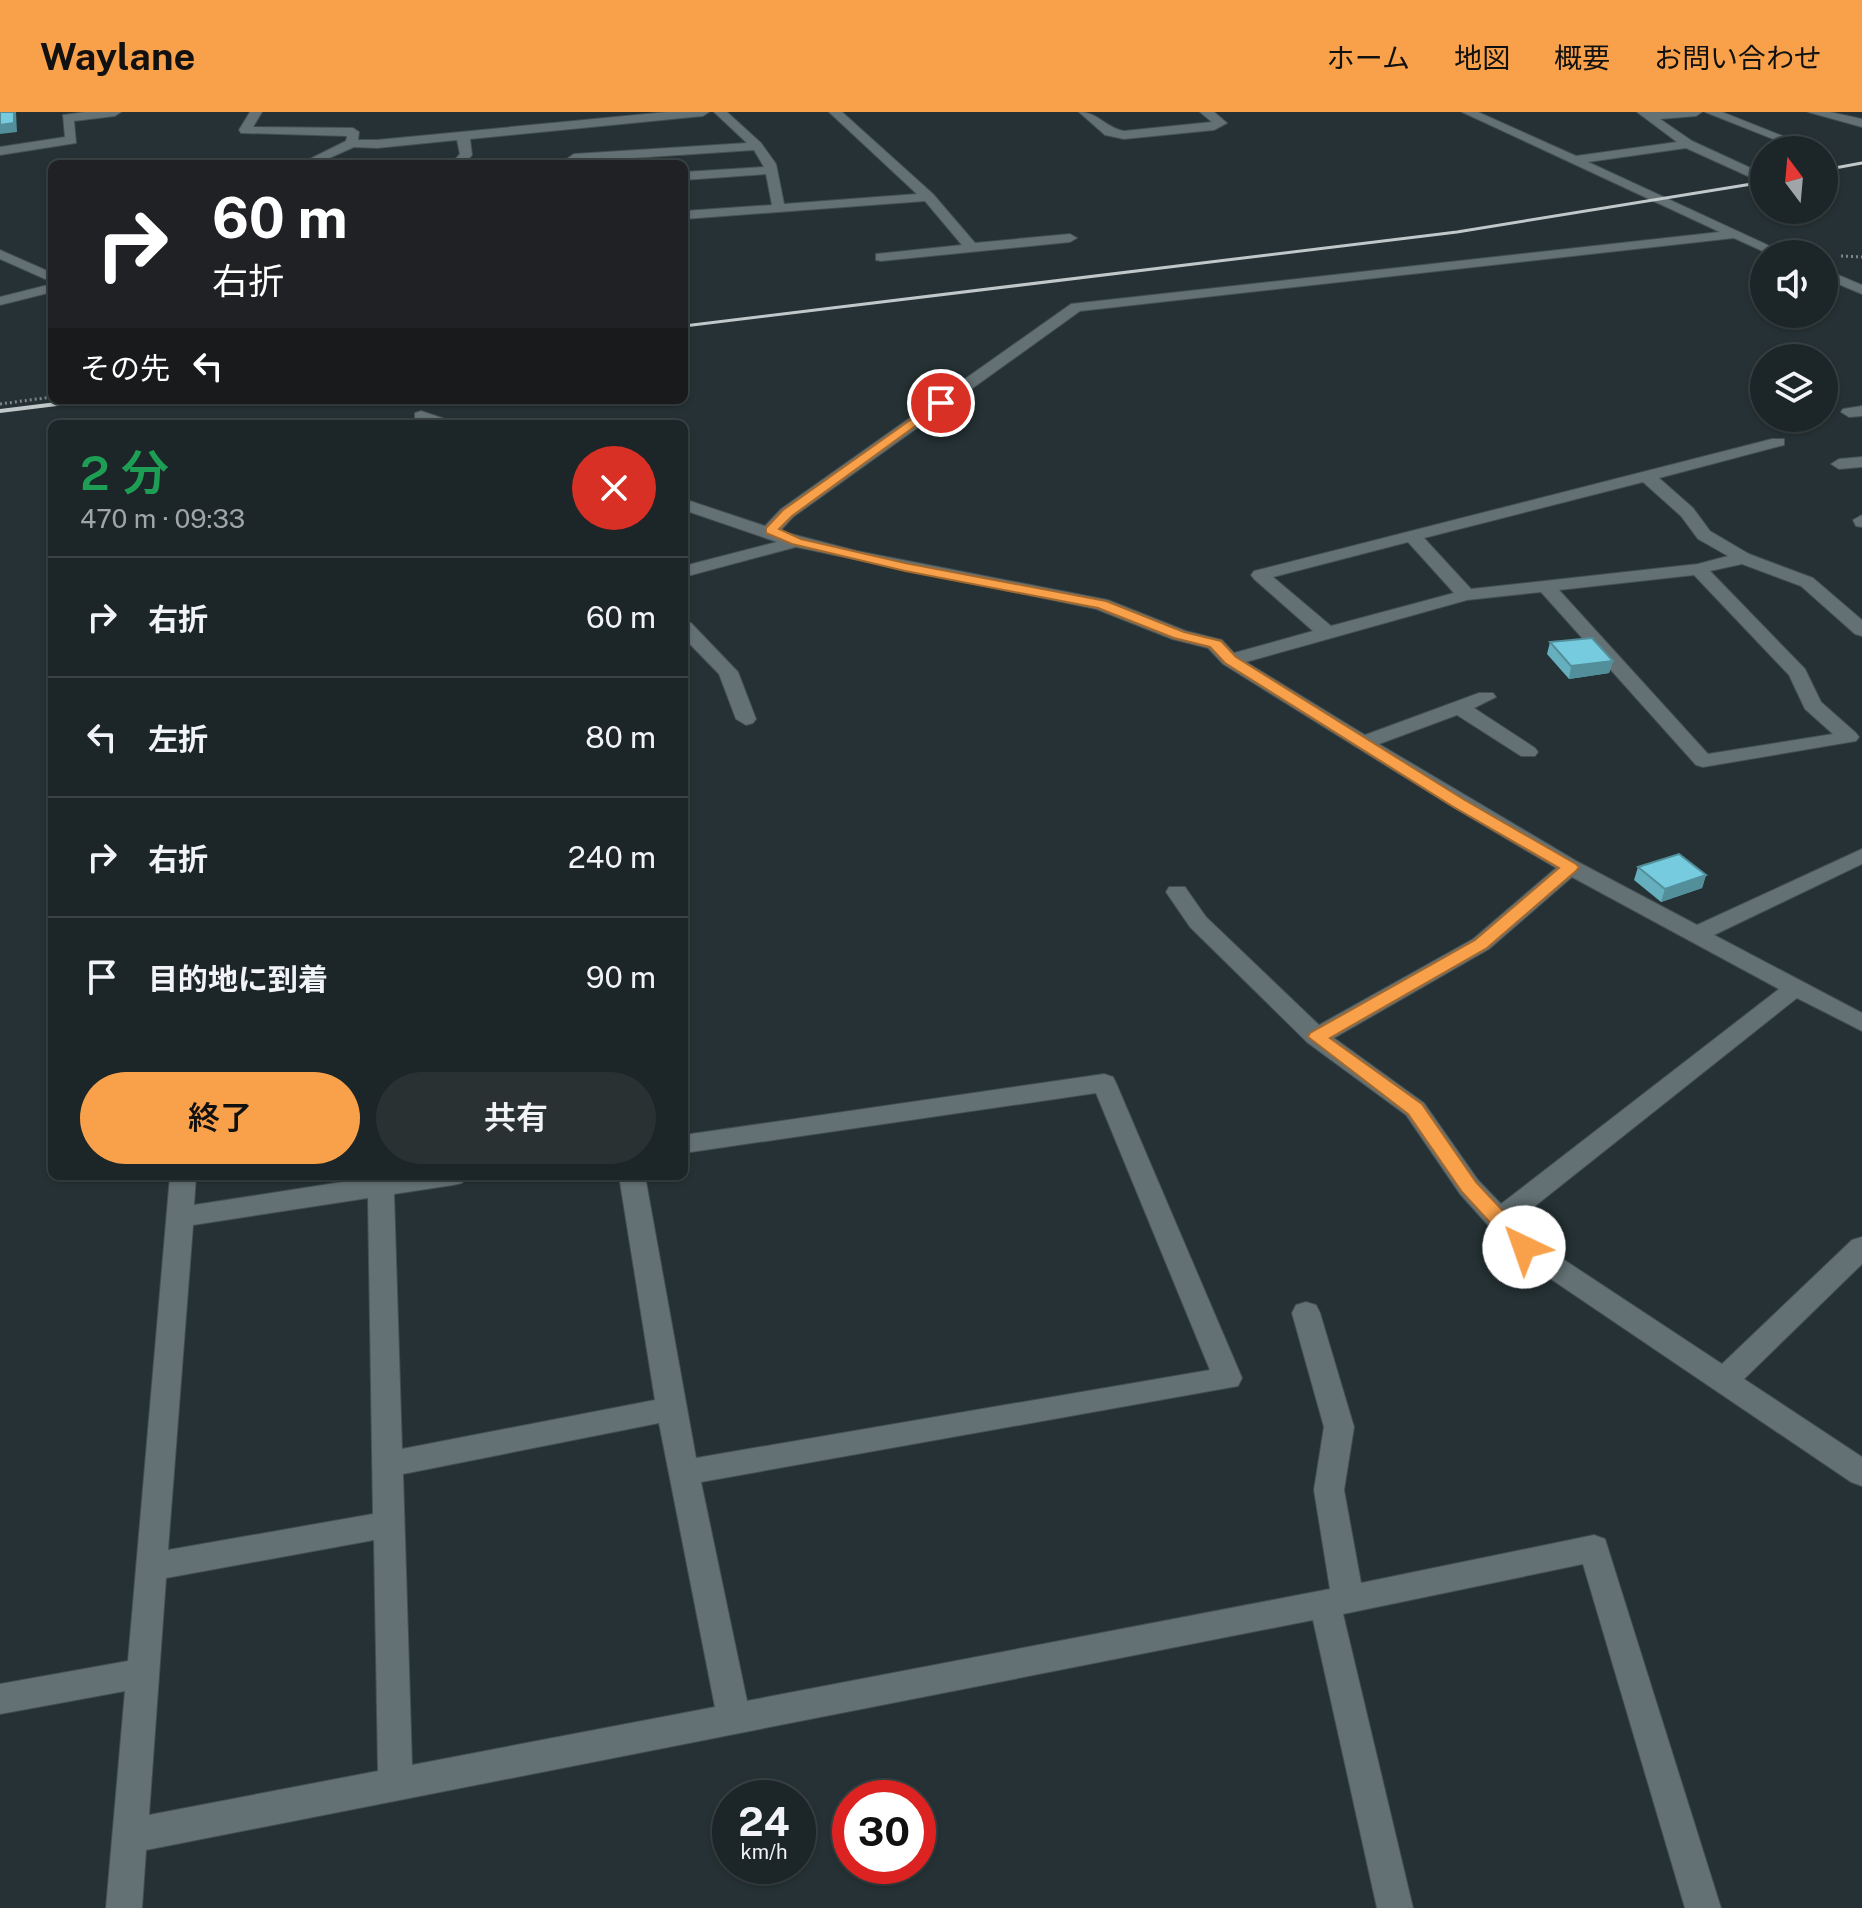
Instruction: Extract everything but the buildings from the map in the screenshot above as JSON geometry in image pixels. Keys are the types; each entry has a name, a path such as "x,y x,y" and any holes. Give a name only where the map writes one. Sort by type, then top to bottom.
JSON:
{"street":[{"path":"0,151 72,140 67,115 115,112"},
{"path":"256,112 245,130 353,132 352,143"},
{"path":"315,160 352,143 377,144 463,136 578,134 703,112"},
{"path":"720,112 757,146 771,170 779,209"},
{"path":"835,112 928,197 971,247"},
{"path":"1085,112 1109,132 1124,135 1221,123 1206,112"},
{"path":"1468,112 1750,240"},
{"path":"1646,114 1696,112"},
{"path":"1711,112 1775,136"},
{"path":"1814,112 1862,123"},
{"path":"1646,114 1688,144 1750,172"},
{"path":"572,160 578,134"},
{"path":"461,160 466,155 463,136"},
{"path":"1576,160 1688,144"},
{"path":"584,160 757,146"},
{"path":"688,176 771,170"},
{"path":"688,215 928,197"},
{"path":"770,531 787,513 1076,307 1736,234"},
{"path":"881,257 1070,238"},
{"path":"0,254 48,276"},
{"path":"1838,279 1862,290"},
{"path":"0,301 48,289"},
{"path":"1328,634 1260,575 1778,442"},
{"path":"1839,464 1862,462"},
{"path":"1647,476 1687,512 1704,535 1743,558 1807,582 1862,630"},
{"path":"688,505 796,542 905,567 1101,604 1179,635 1215,644 1230,660 1458,802 1570,867 1862,1023"},
{"path":"1411,535 1466,595"},
{"path":"688,571 796,542"},
{"path":"1230,660 1466,595 1698,569 1743,558"},
{"path":"1545,585 1703,761 1849,737 1812,705 1798,673 1698,569"},
{"path":"688,631 728,672 746,719"},
{"path":"1366,742 1486,697"},
{"path":"1459,707 1528,752"},
{"path":"1697,934 1862,856"},
{"path":"1317,1037 1481,944 1570,867"},
{"path":"1177,892 1198,922 1317,1037 1415,1109 1469,1187 1524,1247 1862,1473"},
{"path":"1500,1219 1794,989"},
{"path":"684,1473 1228,1378 1104,1083 688,1143"},
{"path":"124,1908 183,1180"},
{"path":"179,1217 424,1180"},
{"path":"633,1180 671,1409 734,1719"},
{"path":"381,1186 395,1785"},
{"path":"1724,1380 1862,1247"},
{"path":"1306,1313 1339,1427 1329,1490 1337,1602 1395,1908"},
{"path":"389,1464 671,1409"},
{"path":"151,1567 390,1524"},
{"path":"129,1836 1337,1602 1594,1548 1703,1908"},
{"path":"0,1699 142,1673"}],"path":[{"path":"0,404 48,398"}],"railway":[{"path":"1838,167 1862,163"},
{"path":"688,326 1457,232 1750,184"},
{"path":"0,411 57,404"}],"route":[{"path":"941,403 787,513 770,531 796,542 905,567 1101,604 1179,635 1215,644 1230,660 1458,802 1570,867 1481,944 1317,1037 1415,1109 1469,1187 1524,1247"}]}
